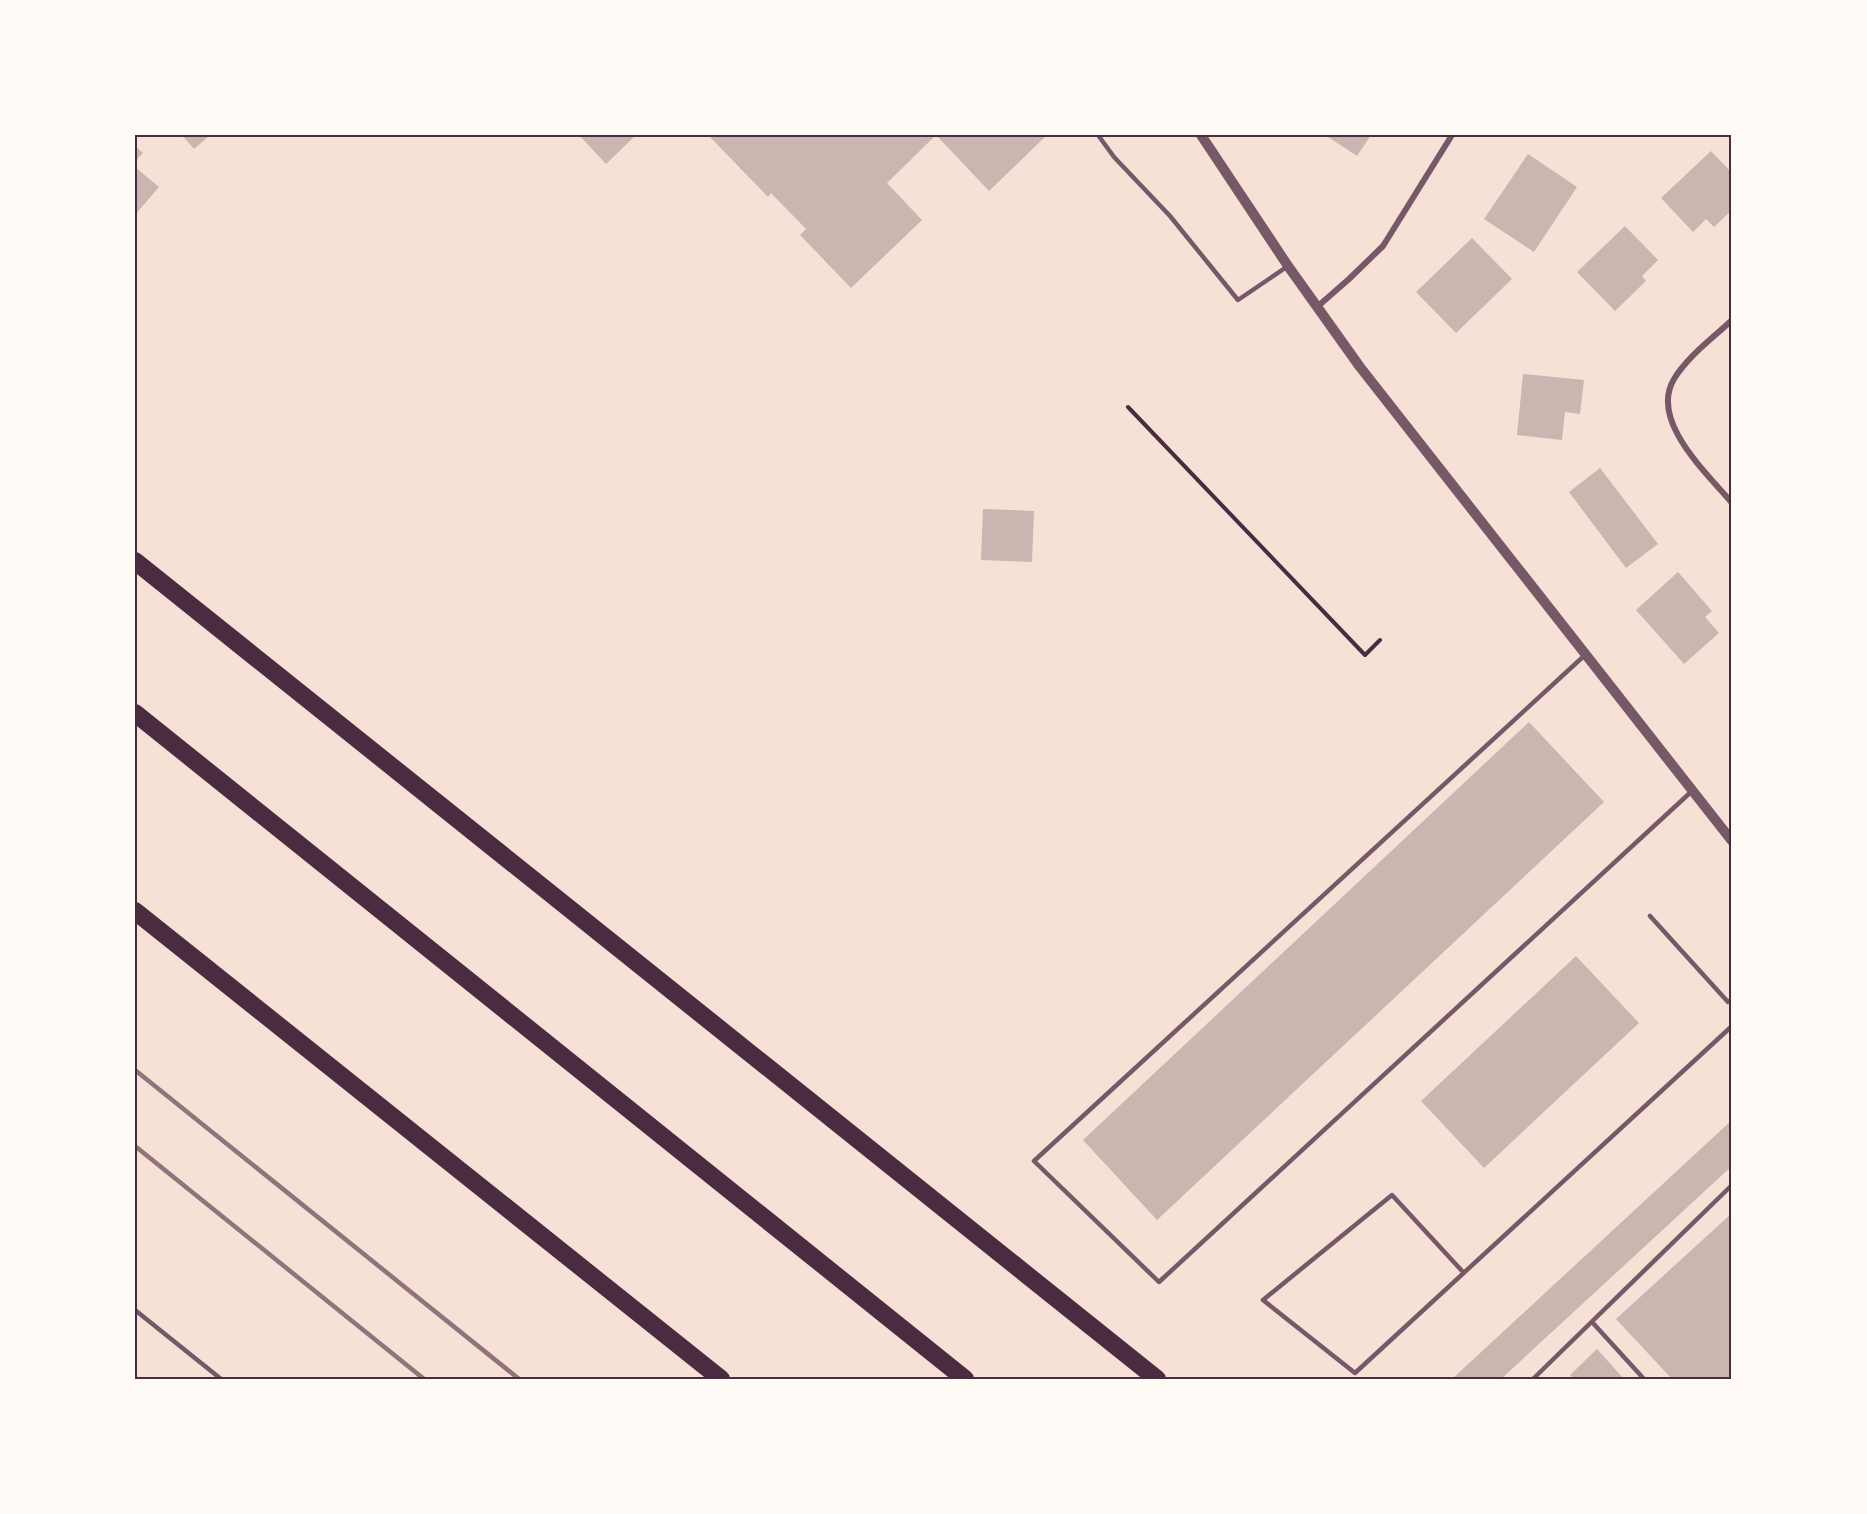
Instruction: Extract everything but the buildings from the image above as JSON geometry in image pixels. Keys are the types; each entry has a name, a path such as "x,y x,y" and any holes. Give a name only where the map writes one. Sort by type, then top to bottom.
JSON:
{"highway":[{"path":"135,561 1157,1379"},
{"path":"135,713 965,1379"},
{"path":"135,911 721,1379"}],"street":[{"path":"1201,135 1288,266 1360,367 1732,841"},
{"path":"1317,307 1383,246 1452,135"},
{"path":"1732,320 1688,361 1673,380 1667,401 1670,420 1681,440 1732,503"}],"lane":[{"path":"1098,135 1114,157 1170,216 1239,300 1288,266"},
{"path":"1586,655 1034,1161 1159,1282 1692,790"},
{"path":"1650,916 1731,1002"},
{"path":"1463,1272 1392,1195 1263,1300 1355,1373 1732,1026"},
{"path":"1537,1378 1732,1185"},
{"path":"135,1310 221,1379"},
{"path":"1592,1322 1644,1379"}],"path":[{"path":"1128,407 1365,655 1380,640"}],"railway":[{"path":"135,1070 519,1379"},
{"path":"135,1146 424,1379"}]}
